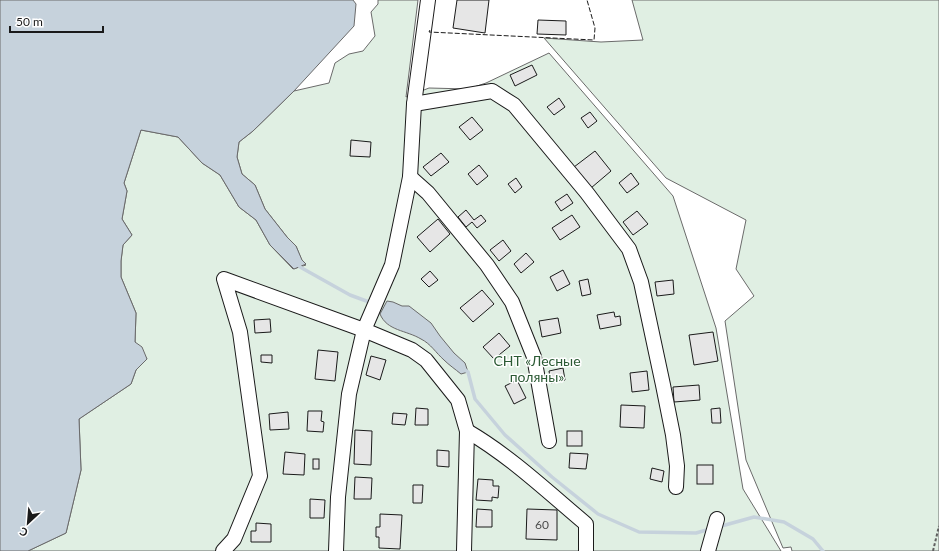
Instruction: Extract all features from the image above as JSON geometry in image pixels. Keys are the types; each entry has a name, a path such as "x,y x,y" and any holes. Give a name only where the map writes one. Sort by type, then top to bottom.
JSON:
{"street":[{"path":"336,551 338,497 349,394 364,330 392,266 410,177 414,104 428,0"},
{"path":"414,104 492,91 514,105 587,193 629,249 641,282 666,399 677,466 676,487"},
{"path":"410,177 428,193 487,265 512,302 534,357 549,441"},
{"path":"223,551 234,539 260,476 240,332 224,279 364,330 412,350 426,360 458,400 467,431 464,551"},
{"path":"467,431 485,442 520,469 586,524 586,551"},
{"path":"708,551 716,519"}],"path":[{"path":"933,551 939,526"}],"green space":[{"name":"СНТ «Лесные поляны»","path":"378,0 418,0 406,97 429,88 468,89 486,83 549,53 673,196 716,328 743,489 781,551 28,551 66,533 81,470 79,419 131,384 136,370 147,359 135,342 136,313 121,277 123,245 132,235 122,219 127,191 124,183 141,130 178,137 202,163 220,175 239,207 256,220 270,245 293,269 306,265 302,261 296,246 265,209 255,185 242,174 237,157 239,142 253,131 294,91 329,83 335,63 349,54 363,51 375,36 371,12 378,4"},
{"path":"632,0 939,0 939,551 792,551 791,547 783,548 746,460 725,321 754,296 736,269 746,220 666,178 544,38 601,42 643,40"}],"shaded area":[{"path":"0,0 353,0 356,4 354,26 294,91 253,131 239,142 237,157 242,174 255,185 265,209 296,246 302,260 306,264 294,269 270,245 256,220 239,207 220,175 202,163 178,137 141,130 124,183 127,191 122,219 132,235 123,245 121,277 136,313 135,342 142,347 147,359 136,370 131,384 79,419 81,470 66,533 28,551 0,551"},
{"path":"387,301 402,306 409,306 431,323 454,353 465,363 468,372 461,374 446,362 425,341 387,324 380,314"}],"building":[{"path":"457,0 489,0 485,33 453,28"},
{"path":"538,20 566,21 566,35 537,34"},
{"path":"532,65 537,75 515,86 510,75"},
{"path":"559,98 565,107 554,115 547,107"},
{"path":"590,112 597,121 588,128 581,118"},
{"path":"472,117 483,130 470,140 459,127"},
{"path":"351,140 371,142 370,157 350,156"},
{"path":"595,151 611,171 591,188 574,167"},
{"path":"441,153 449,162 431,176 423,167"},
{"path":"479,165 488,176 477,185 468,174"},
{"path":"631,173 639,184 627,193 619,183"},
{"path":"516,178 522,187 515,193 508,184"},
{"path":"567,194 573,203 561,211 555,202"},
{"path":"466,210 474,220 481,215 486,221 477,228 472,222 466,227 458,217"},
{"path":"637,211 648,224 633,235 623,222"},
{"path":"572,215 580,227 560,240 552,228"},
{"path":"438,219 450,234 430,252 417,237"},
{"path":"503,240 511,251 499,261 490,250"},
{"path":"526,253 534,262 521,273 514,264"},
{"path":"563,270 570,284 557,291 550,277"},
{"path":"430,271 438,280 429,287 421,279"},
{"path":"588,279 591,294 582,296 579,281"},
{"path":"673,280 674,294 657,296 655,282"},
{"path":"482,290 494,304 473,322 460,308"},
{"path":"614,312 615,317 620,316 621,325 600,329 597,315"},
{"path":"558,318 561,333 542,337 539,321"},
{"path":"270,319 271,332 255,333 254,320"},
{"path":"713,332 718,361 694,365 689,335"},
{"path":"499,333 510,346 494,359 483,347"},
{"path":"318,350 338,352 335,381 315,379"},
{"path":"261,355 272,355 272,363 261,362"},
{"path":"371,356 386,360 380,380 366,375"},
{"path":"563,368 565,380 551,383 549,371"},
{"path":"647,371 649,390 632,392 630,373"},
{"path":"517,380 526,398 514,404 505,386"},
{"path":"699,385 700,400 674,402 673,387"},
{"path":"621,405 645,406 644,428 620,427"},
{"path":"416,408 428,409 428,425 415,425"},
{"path":"720,408 721,423 712,423 711,409"},
{"path":"308,411 322,411 321,421 324,422 323,432 307,431"},
{"path":"288,412 289,429 270,430 269,414"},
{"path":"393,413 407,414 405,425 392,424"},
{"path":"355,430 372,431 371,465 354,464"},
{"path":"567,431 582,431 582,446 567,446"},
{"path":"437,450 449,451 449,467 437,466"},
{"path":"285,452 305,454 304,475 283,474"},
{"path":"570,453 588,454 586,469 569,468"},
{"path":"313,459 319,459 319,469 313,469"},
{"path":"697,465 713,465 713,484 697,484"},
{"path":"652,468 664,471 662,482 650,479"},
{"path":"355,477 372,478 371,499 354,499"},
{"path":"478,479 493,480 493,486 499,486 498,498 492,497 492,501 476,500"},
{"path":"413,485 423,485 422,503 413,503"},
{"path":"310,499 325,500 324,518 310,518"},
{"path":"477,509 492,510 492,527 476,527"},
{"path":"527,509 557,510 557,540 526,539"},
{"path":"380,514 402,515 400,549 379,548 379,537 376,537 376,527 380,527"},
{"path":"256,523 271,524 271,542 251,542 251,531 256,531"}],"waterway":[{"path":"298,264 300,267 350,295 369,302"},
{"path":"465,370 468,372 475,399 505,435 552,477 598,514 639,532 696,533 710,529"},
{"path":"718,527 754,517 784,522 813,539 823,551"}],"fence":[{"path":"430,30 429,32 594,40 595,28 587,0"}]}
